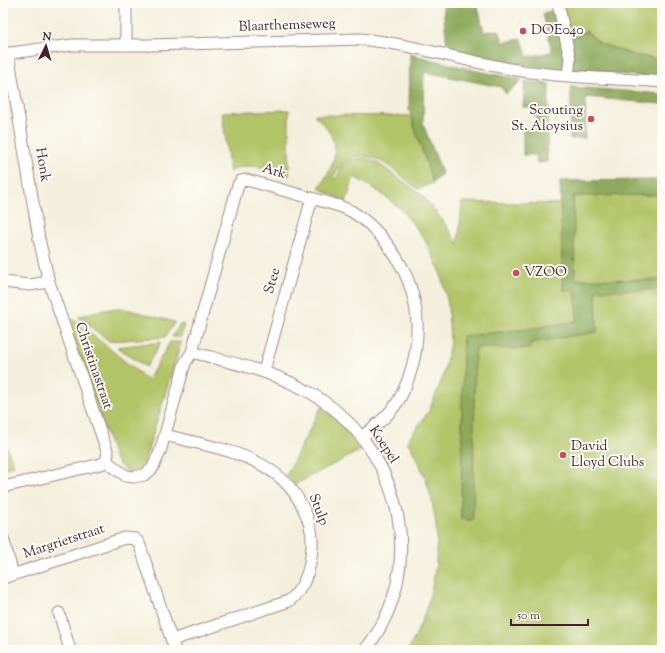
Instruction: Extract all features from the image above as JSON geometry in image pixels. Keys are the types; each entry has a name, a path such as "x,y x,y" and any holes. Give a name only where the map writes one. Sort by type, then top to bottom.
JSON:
{"street":[{"path":"126,3 126,46"},
{"path":"558,3 570,59 568,75"},
{"name":"Blaarthemseweg","path":"6,53 72,45 126,46 360,39 395,42 468,61 518,70 662,82"},
{"name":"Honk","path":"6,53 39,239 49,282"},
{"name":"Ark","path":"106,461 126,476 134,477 144,475 152,470 165,435 186,363 192,352 238,185 241,181 247,180 337,205 352,212 382,237 395,254 410,282 417,311 417,339 415,355 399,399 385,416 362,437"},
{"name":"Stee","path":"264,371 312,198"},
{"path":"3,282 30,285 49,282"},
{"name":"Christinastraat","path":"49,282 108,454 106,461"},
{"name":"Koepel","path":"192,352 264,371 283,378 310,392 342,416 362,437 378,460 391,490 399,517 401,548 400,563 394,593 378,632 365,650"},
{"name":"Stulp","path":"165,435 249,458 272,470 291,488 300,502 308,518 312,539 308,572 299,590 289,601 173,645"},
{"path":"3,487 101,464 106,461"},
{"path":"3,538 8,576"},
{"name":"Margrietstraat","path":"8,576 125,538 134,539 139,543 173,645"},
{"path":"59,614 70,650"}],"green space":[{"path":"443,3 477,3 484,32 499,30 503,42 522,39 527,57 552,52 543,13 555,10 568,65 565,70 518,64 447,48"},
{"path":"563,3 662,3 662,60 634,55 601,44 586,31 571,39"},
{"path":"586,31 601,44 634,55 662,60 662,78 573,70 571,39"},
{"path":"410,54 473,70 522,80 506,94 501,87 424,72 423,124 442,173 433,183 409,110"},
{"path":"525,81 549,84 547,162 537,163 536,155 523,155 523,128 537,127 537,108 523,107"},
{"path":"571,87 662,94 662,104 586,97 585,138 570,139"},
{"path":"289,110 289,176 251,166 237,168 230,172 222,112"},
{"path":"314,115 411,116 433,183 418,189 386,164 364,156 354,157 343,164 333,177 336,179 342,167 352,160 365,158 376,162 422,195 446,225 458,244 462,202 561,204 563,290 576,291 577,322 463,336 461,519 467,343 528,344 591,326 590,284 662,286 662,650 408,650 420,625 429,599 435,572 437,545 435,518 430,492 420,466 407,441 429,411 443,377 450,343 448,304 440,271 424,238 402,210 378,191 354,177 346,202 319,188 331,168 334,158 334,150 333,141 329,132"},
{"path":"662,180 662,195 573,196 575,279 662,280 662,290 596,290 597,332 530,343 530,349 475,348 473,521 461,519 463,336 529,329 577,321 576,291 563,290 560,181"},
{"path":"662,195 662,280 575,279 573,196"},
{"path":"111,309 126,309 175,322 165,337 109,341 78,317"},
{"path":"73,319 148,380 170,342 181,342 144,463 135,471 130,472 122,468 113,454 68,323"},
{"path":"180,324 184,325 180,337 172,337"},
{"path":"161,342 146,367 117,347"},
{"path":"321,407 342,424 361,450 294,485 286,476"},
{"path":"6,445 14,465 3,469 3,446"}],"place":[{"name":"DOE040","path":"523,31"},
{"name":"Scouting St. Aloysius","path":"591,119"},
{"name":"VZOO","path":"516,273"},
{"name":"David Lloyd Clubs","path":"563,455"}]}
